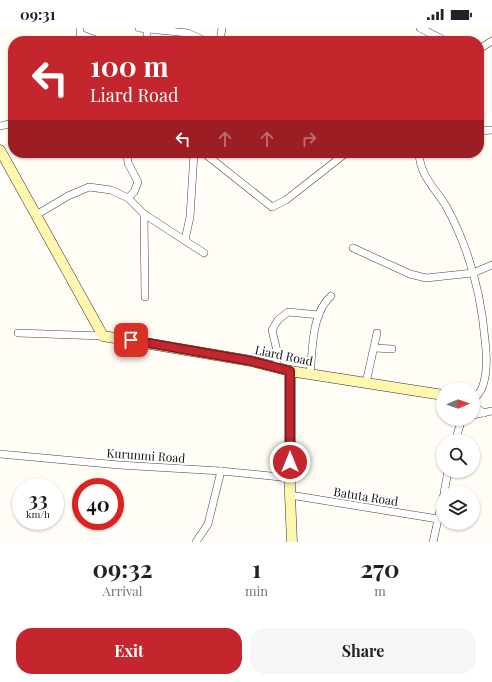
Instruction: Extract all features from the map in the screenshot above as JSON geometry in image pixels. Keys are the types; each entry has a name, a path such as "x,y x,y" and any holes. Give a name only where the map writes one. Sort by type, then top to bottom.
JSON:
{"street":[{"path":"80,28 80,34 85,36"},
{"path":"139,28 188,33 194,36"},
{"path":"420,28 436,36"},
{"path":"0,150 103,336"},
{"path":"128,158 128,163 138,182 134,192 128,198"},
{"path":"185,240 190,217 194,158"},
{"path":"211,158 272,207 286,200 340,158"},
{"path":"419,158 422,171 429,185 445,205 465,248 474,273 482,311 487,358 480,393"},
{"path":"36,215 68,196 89,187 111,190 128,198 144,214 204,253"},
{"path":"144,214 145,297"},
{"path":"353,248 410,274 426,278 440,278 474,273 492,265"},
{"path":"310,374 316,327 322,306 331,296"},
{"path":"277,368 277,351 272,330 278,320 288,312 319,316"},
{"path":"18,333 103,336"},
{"path":"366,383 375,348 377,333"},
{"name":"Liard Road","path":"103,336 251,361 290,371 436,395"},
{"path":"375,348 392,349"},
{"path":"290,371 290,495 292,542"},
{"path":"480,411 484,413 492,411"},
{"name":"Kurunmi Road","path":"0,454 119,465 221,470 290,478"},
{"path":"196,542 208,524 214,491 221,470"},
{"name":"Batuta Road","path":"290,495 436,519"},
{"path":"434,542 436,530"}],"route":[{"path":"131,340 251,361 290,371 290,462"}]}
